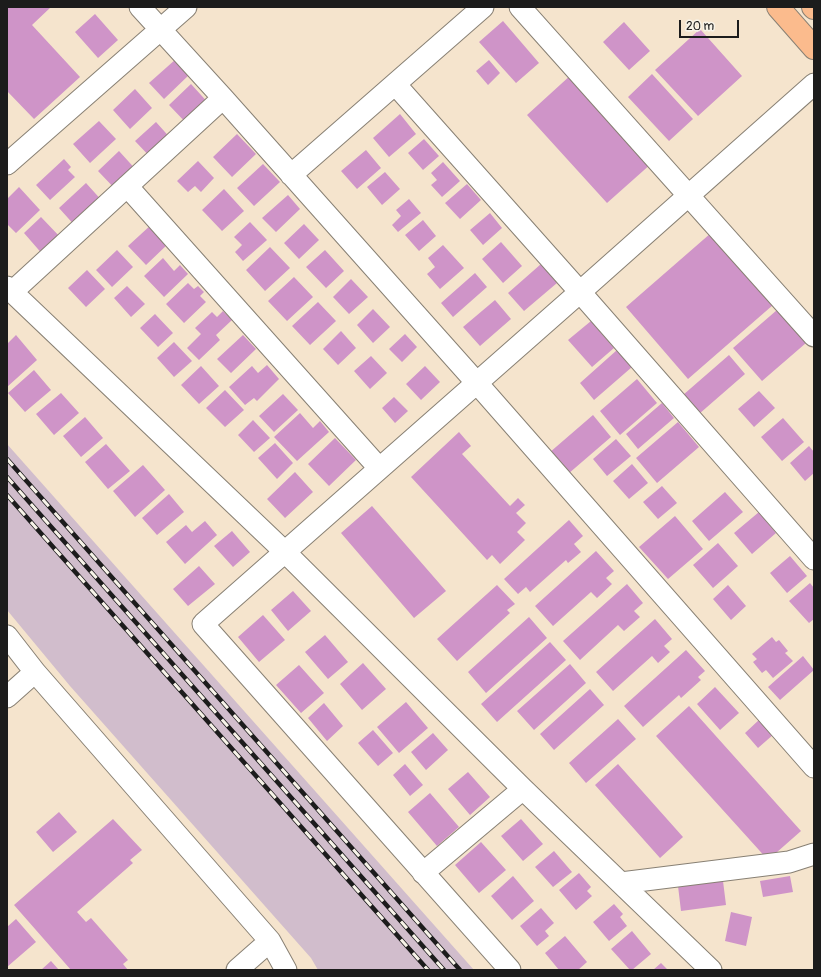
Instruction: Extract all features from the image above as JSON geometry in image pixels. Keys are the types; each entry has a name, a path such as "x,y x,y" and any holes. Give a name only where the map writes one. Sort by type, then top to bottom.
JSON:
{"highway":[{"path":"778,7 814,48"}],"street":[{"path":"140,7 224,98 290,175 476,382 814,767"},
{"path":"7,164 186,7"},
{"path":"290,175 483,7"},
{"path":"520,7 814,336"},
{"path":"395,84 814,559"},
{"path":"510,970 203,624 814,84"},
{"path":"224,98 127,186 9,289 285,552 523,789 711,970"},
{"path":"127,186 379,468"},
{"path":"7,636 35,672 270,941 286,970"},
{"path":"7,697 35,672"},
{"path":"423,873 523,789"},
{"path":"622,883 789,862 814,854"},
{"path":"237,970 270,941"}],"shaded area":[{"path":"7,444 474,970 318,970 311,958 70,686 7,610"}],"building":[{"path":"7,7 51,7 32,25 80,77 34,119 7,91"},
{"path":"95,14 118,40 98,58 75,32"},
{"path":"503,21 539,63 516,83 479,42"},
{"path":"624,22 650,51 629,70 603,42"},
{"path":"700,29 742,76 698,116 655,70"},
{"path":"176,59 190,74 164,99 149,83"},
{"path":"489,60 500,73 488,85 476,71"},
{"path":"572,74 652,163 607,203 527,115"},
{"path":"652,74 693,119 669,141 628,97"},
{"path":"191,84 211,106 189,126 169,105"},
{"path":"135,89 152,108 130,129 113,110"},
{"path":"400,114 416,134 389,157 373,138"},
{"path":"99,121 116,139 90,163 73,144"},
{"path":"156,122 173,141 153,160 135,141"},
{"path":"237,134 256,154 232,177 213,157"},
{"path":"424,139 439,156 423,170 408,153"},
{"path":"366,150 381,168 357,189 341,171"},
{"path":"119,151 139,173 118,192 98,171"},
{"path":"64,159 71,167 68,170 75,177 50,200 36,185"},
{"path":"198,161 214,178 201,192 195,186 188,192 177,181"},
{"path":"443,162 460,181 442,197 431,185 437,180 431,173"},
{"path":"263,164 280,182 254,206 237,188"},
{"path":"385,172 400,189 382,205 367,187"},
{"path":"86,183 104,203 77,228 59,208"},
{"path":"467,184 481,200 460,219 445,203"},
{"path":"19,187 40,210 16,233 7,224 7,199"},
{"path":"224,189 244,211 222,231 202,210"},
{"path":"288,195 300,209 276,232 262,218"},
{"path":"409,199 421,213 398,232 392,225 401,216 396,210"},
{"path":"490,213 502,228 483,245 470,230"},
{"path":"41,217 62,239 44,256 24,233"},
{"path":"423,220 436,236 419,251 405,235"},
{"path":"250,222 267,240 243,261 235,252 242,245 234,237"},
{"path":"152,224 169,243 146,265 128,246"},
{"path":"304,224 319,240 299,259 284,243"},
{"path":"711,233 773,305 688,379 626,307"},
{"path":"501,242 522,266 503,283 482,259"},
{"path":"443,245 464,268 440,289 427,274 435,267 428,258"},
{"path":"270,247 290,268 265,291 246,270"},
{"path":"117,250 133,267 112,287 96,270"},
{"path":"325,250 344,271 326,288 306,267"},
{"path":"163,258 174,271 180,265 188,274 164,297 144,276"},
{"path":"541,264 557,283 524,311 508,293"},
{"path":"87,270 105,289 86,307 68,288"},
{"path":"475,273 487,287 453,317 441,303"},
{"path":"294,277 313,297 287,321 268,301"},
{"path":"351,279 368,297 349,314 333,297"},
{"path":"188,283 194,289 198,286 204,292 200,296 206,302 184,323 166,304"},
{"path":"127,286 145,304 131,317 114,298"},
{"path":"495,300 511,319 480,346 463,327"},
{"path":"318,302 336,321 310,345 292,326"},
{"path":"373,309 390,327 373,343 357,325"},
{"path":"777,310 806,343 762,381 733,348"},
{"path":"223,311 232,320 216,335 220,340 199,360 187,348 201,334 195,328 212,312 217,317"},
{"path":"155,314 173,333 158,347 140,328"},
{"path":"591,321 614,348 592,367 568,340"},
{"path":"341,331 356,348 338,365 323,349"},
{"path":"405,334 417,347 402,362 389,349"},
{"path":"16,335 37,360 7,387 7,344"},
{"path":"243,335 256,349 231,373 217,359"},
{"path":"174,342 192,361 174,377 157,358"},
{"path":"617,350 632,367 594,400 580,383"},
{"path":"729,355 745,374 699,414 683,395"},
{"path":"371,356 387,373 370,389 354,371"},
{"path":"267,365 279,379 257,401 254,398 245,405 229,387 252,366 258,373"},
{"path":"201,366 219,386 199,404 181,385"},
{"path":"425,366 440,382 421,400 406,384"},
{"path":"34,370 51,390 25,412 8,393"},
{"path":"637,379 657,403 620,435 600,411"},
{"path":"225,390 244,410 225,427 206,408"},
{"path":"759,391 775,408 754,427 738,409"},
{"path":"61,393 79,413 54,435 36,414"},
{"path":"283,394 298,410 274,432 259,416"},
{"path":"394,397 408,411 395,423 382,408"},
{"path":"662,403 674,418 638,449 626,434"},
{"path":"300,413 313,428 320,421 329,432 297,461 274,437"},
{"path":"593,415 611,437 568,474 549,453"},
{"path":"85,417 103,438 81,457 63,436"},
{"path":"783,418 804,442 782,461 761,437"},
{"path":"253,420 270,438 254,452 238,435"},
{"path":"678,422 699,447 657,483 636,458"},
{"path":"459,432 471,446 462,454 510,506 518,498 525,505 516,513 526,523 517,532 525,540 500,564 492,555 487,560 411,477"},
{"path":"335,438 356,460 329,486 308,464"},
{"path":"616,439 631,456 607,476 593,459"},
{"path":"275,443 293,463 277,479 258,458"},
{"path":"106,444 130,471 108,489 85,462"},
{"path":"809,446 814,452 814,473 805,481 790,463"},
{"path":"632,464 648,483 629,499 613,481"},
{"path":"143,465 165,490 135,517 113,491"},
{"path":"295,472 313,492 285,518 267,499"},
{"path":"662,486 677,503 658,519 643,502"},
{"path":"725,492 743,512 709,541 692,521"},
{"path":"169,494 184,512 157,535 142,518"},
{"path":"372,506 446,591 414,618 341,533"},
{"path":"759,512 776,533 752,554 734,533"},
{"path":"675,516 703,549 668,579 639,547"},
{"path":"569,520 583,536 574,544 581,552 568,563 566,560 530,592 526,587 518,594 504,579"},
{"path":"205,521 217,535 185,564 166,542 186,525 192,532"},
{"path":"232,531 250,552 233,567 214,546"},
{"path":"718,543 738,566 713,588 693,565"},
{"path":"596,551 614,571 606,578 612,584 597,598 591,592 553,626 535,606"},
{"path":"790,556 807,576 787,593 770,573"},
{"path":"199,566 215,584 188,606 173,589"},
{"path":"810,583 814,588 814,619 809,623 789,601"},
{"path":"627,584 643,603 634,611 640,617 624,631 618,625 580,660 563,641"},
{"path":"497,585 515,604 507,610 510,613 457,661 437,639"},
{"path":"728,585 746,606 731,620 713,599"},
{"path":"293,591 311,611 288,631 271,610"},
{"path":"263,615 285,640 259,662 238,637"},
{"path":"529,617 547,638 486,693 468,672"},
{"path":"655,619 672,639 664,646 670,652 658,663 652,656 613,691 596,672"},
{"path":"325,635 348,662 328,679 305,652"},
{"path":"772,637 776,642 779,640 788,651 785,653 793,661 773,678 766,670 762,673 753,662 757,659 752,654"},
{"path":"550,642 566,660 497,722 481,704"},
{"path":"686,650 705,671 698,677 701,680 681,698 679,695 643,727 624,706"},
{"path":"803,656 814,670 780,700 768,687"},
{"path":"363,663 386,689 362,710 340,684"},
{"path":"570,664 586,683 534,730 517,711"},
{"path":"299,665 324,693 301,713 276,685"},
{"path":"715,687 739,713 720,730 697,704"},
{"path":"590,689 604,705 554,750 540,734"},
{"path":"406,702 428,728 399,753 377,727"},
{"path":"324,703 343,726 327,741 308,718"},
{"path":"689,706 801,831 768,860 656,736"},
{"path":"618,719 636,739 586,783 569,763"},
{"path":"760,719 774,734 758,748 745,733"},
{"path":"373,730 393,753 378,766 358,743"},
{"path":"433,733 448,750 426,770 411,752"},
{"path":"405,764 423,785 410,796 393,775"},
{"path":"618,764 683,837 660,858 595,785"},
{"path":"468,772 490,797 470,815 448,789"},
{"path":"430,793 459,827 437,846 408,812"},
{"path":"59,812 77,832 53,852 36,832"},
{"path":"113,819 142,850 130,860 133,863 77,912 86,922 91,918 128,960 123,964 128,970 71,970 14,905"},
{"path":"521,819 543,844 523,861 501,836"},
{"path":"481,842 506,870 479,893 455,865"},
{"path":"554,851 572,872 553,887 535,867"},
{"path":"579,873 591,887 587,891 592,896 576,910 559,890"},
{"path":"513,876 534,901 512,920 491,896"},
{"path":"790,876 793,892 763,897 760,881"},
{"path":"723,881 726,905 681,911 678,886"},
{"path":"614,904 623,914 620,917 627,926 609,941 593,922"},
{"path":"541,908 554,923 545,931 549,936 537,946 520,926"},
{"path":"731,912 752,917 746,946 725,941"},
{"path":"16,919 36,942 7,967 7,927"},
{"path":"632,931 651,954 632,970 630,970 611,949"},
{"path":"565,936 587,962 578,970 559,970 545,953"},
{"path":"51,961 59,970 41,970"},
{"path":"661,963 668,970 653,970"}],"railway":[{"path":"7,459 460,970"},
{"path":"7,477 444,970"},
{"path":"7,495 428,970"}]}
